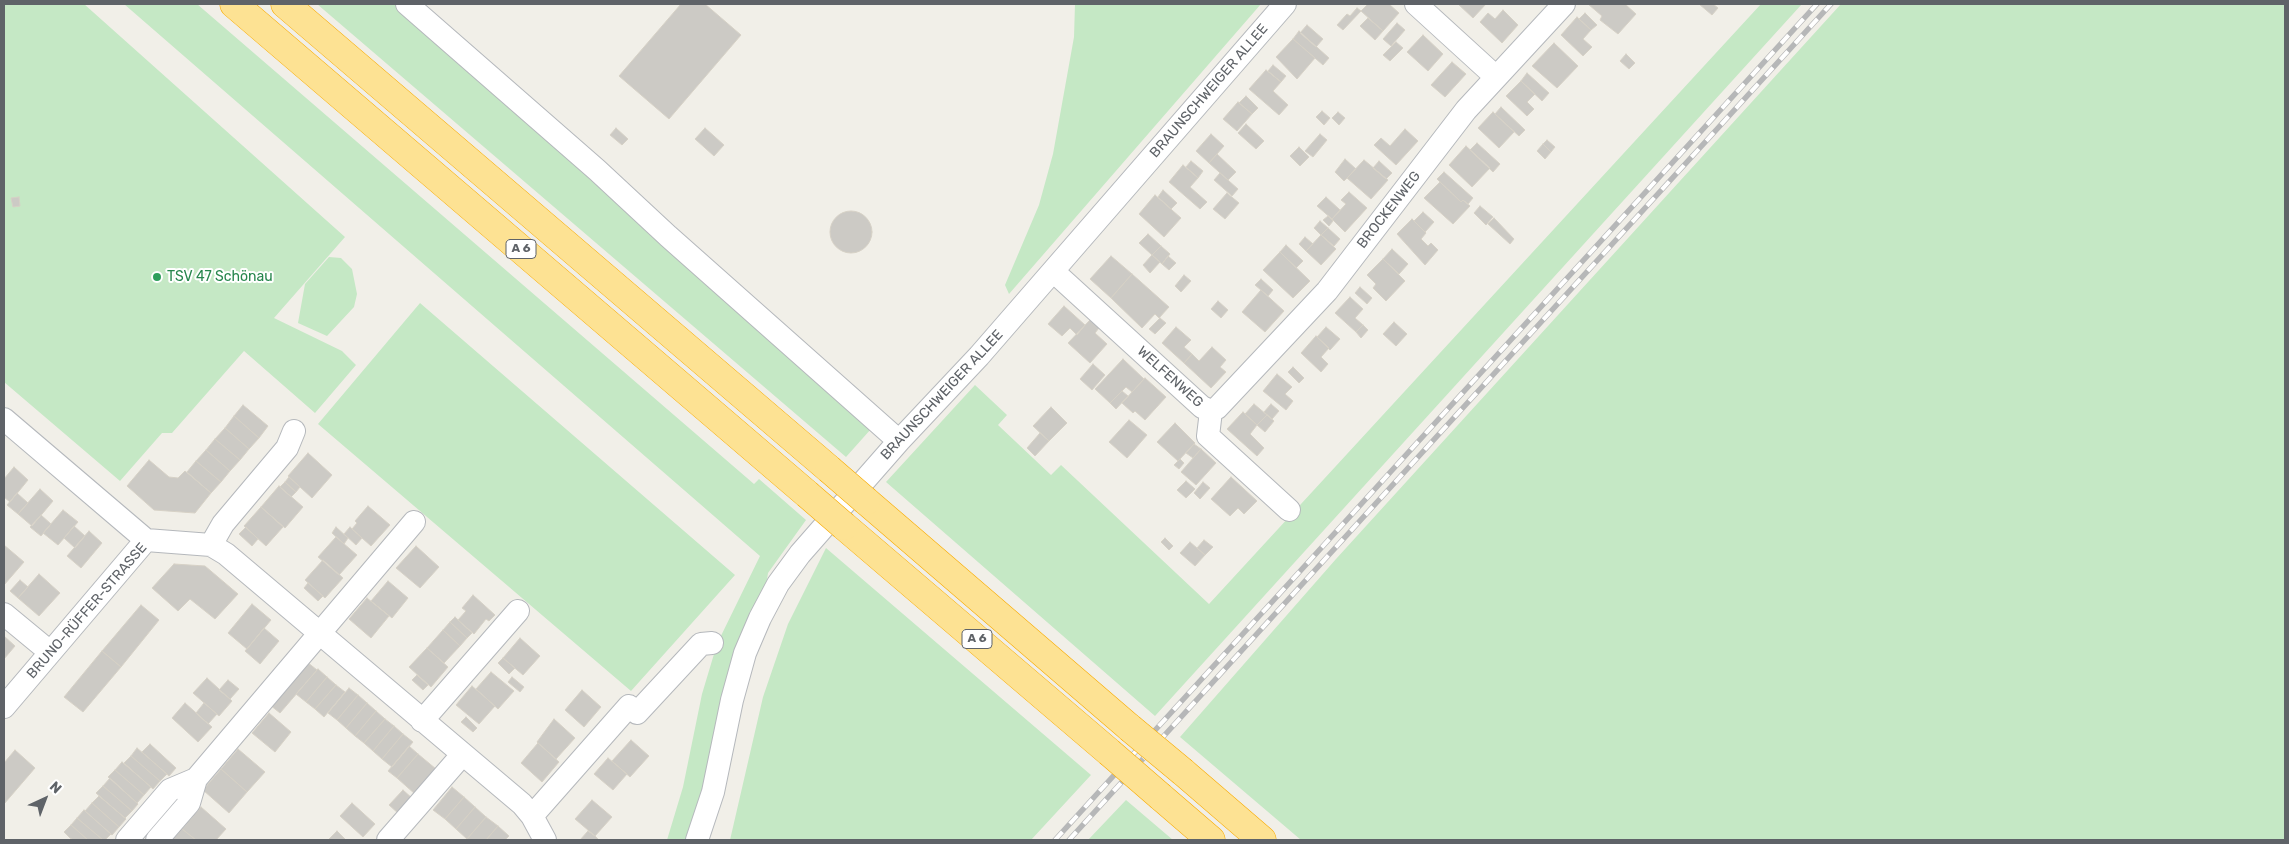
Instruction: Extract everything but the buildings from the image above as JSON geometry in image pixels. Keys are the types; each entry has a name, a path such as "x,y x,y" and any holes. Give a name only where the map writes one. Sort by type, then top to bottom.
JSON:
{"highway":[{"name":"A 6","path":"234,4 1211,840"},
{"name":"A 6","path":"285,4 1262,840"}],"street":[{"path":"407,4 597,170 668,236 899,441"},
{"name":"BRAUNSCHWEIGER ALLEE","path":"697,840 713,792 732,700 745,653 760,618 778,584 800,554 899,441 979,356 1285,4"},
{"path":"1416,4 1496,77"},
{"name":"BROCKENWEG","path":"1211,411 1217,408 1326,291 1466,110 1564,4"},
{"name":"WELFENWEG","path":"1053,271 1202,407 1211,411 1208,436 1289,510"},
{"path":"4,419 146,540"},
{"path":"211,546 223,524 287,448 294,431"},
{"path":"127,840 170,790 196,778 414,522"},
{"name":"BRUNO-RÜFFER-STRASSE","path":"4,707 146,540 211,546 226,554 522,804 532,816 545,840"},
{"path":"422,721 518,611"},
{"path":"4,614 50,652"},
{"path":"532,816 633,709 701,644 712,643"},
{"path":"388,840 462,755"},
{"path":"157,840 189,803 196,778"}],"green space":[{"name":"TSV 47 Schönau","path":"4,4 84,4 345,237 274,318 342,351 356,365 315,413 244,351 172,433 162,433 120,481 4,382"},
{"path":"124,4 197,4 754,484 759,479 806,520 768,573 766,586 686,840 667,840 683,787 702,694 717,644 760,556"},
{"path":"317,4 399,4 871,429 846,457"},
{"path":"1075,4 1261,4 1009,294 1005,285 1039,205 1053,154 1074,37"},
{"path":"1761,4 1802,4 1155,716 886,482 975,385 1007,415 998,425 1051,475 1061,465 1209,604"},
{"path":"1841,4 2285,4 2285,840 1301,840 1180,737 1336,559"},
{"path":"329,257 341,258 352,269 357,294 354,307 327,336 298,323 305,284"},
{"path":"420,303 735,575 631,691 318,424"},
{"path":"826,548 1091,775 1031,840 730,840 763,697 788,624"},
{"path":"1126,800 1173,840 1088,840"}],"railway":[{"path":"1055,840 1817,4"},
{"path":"1069,840 1831,4"}],"place":[{"name":"TSV 47 Schönau","path":"157,277"}]}
